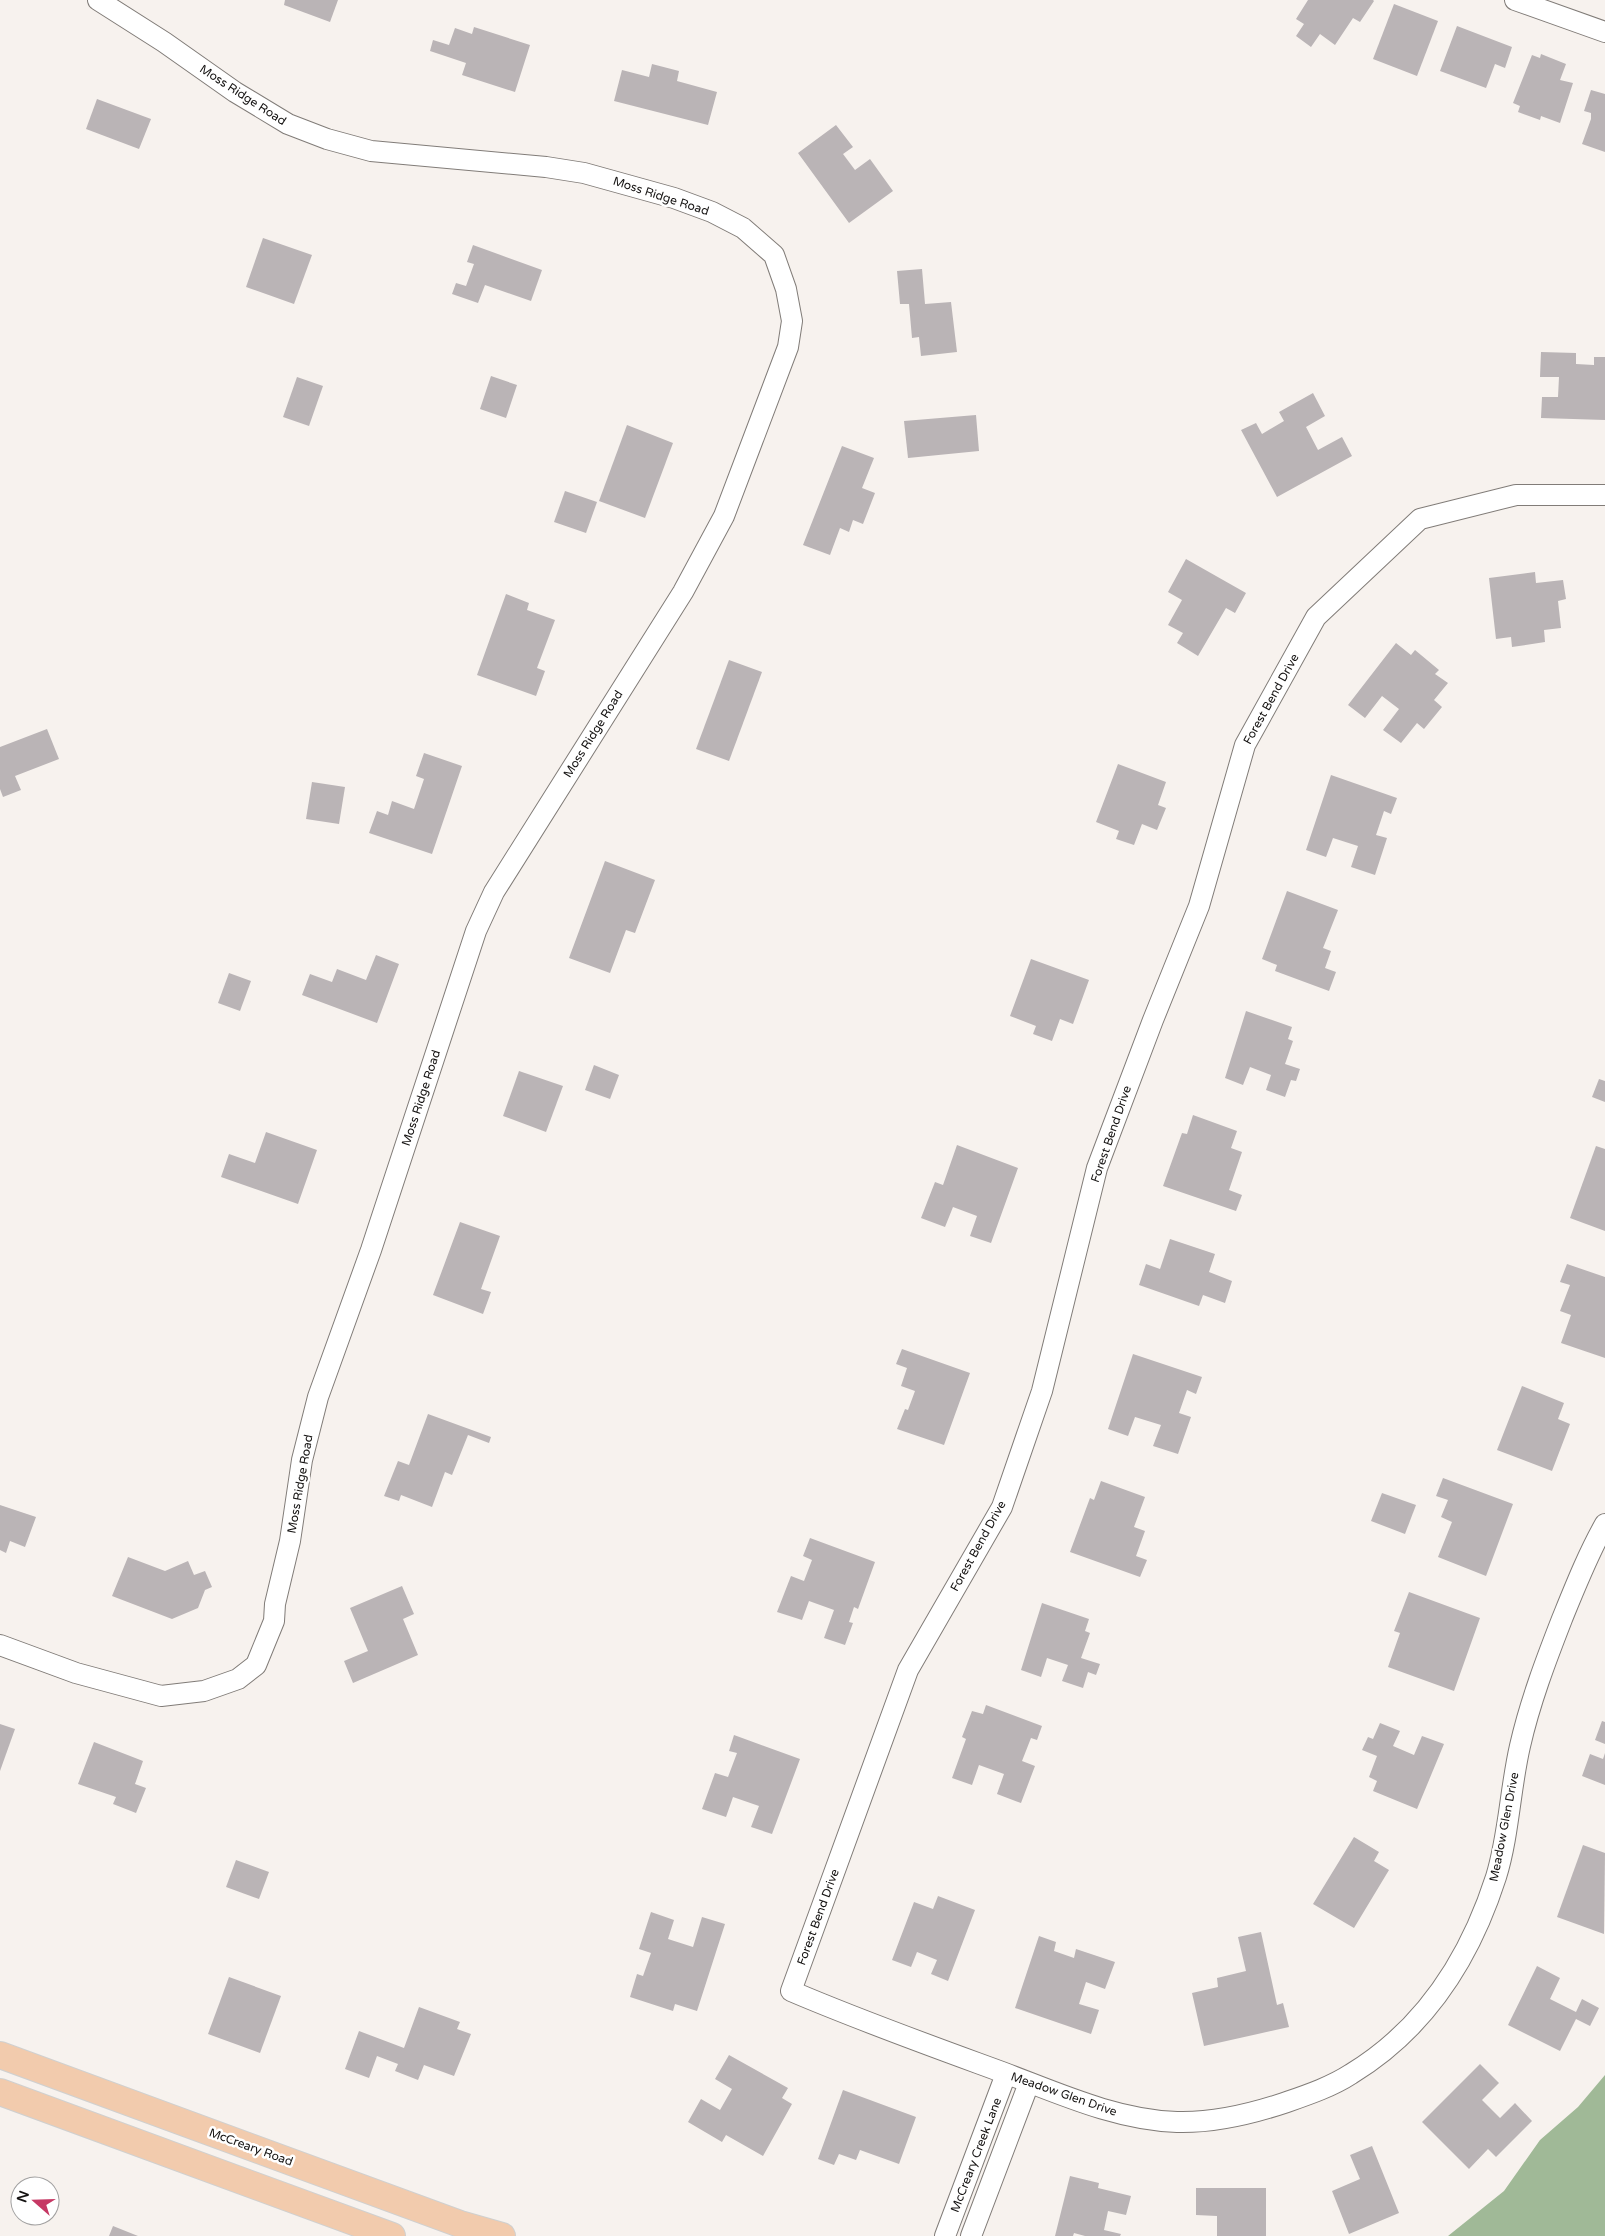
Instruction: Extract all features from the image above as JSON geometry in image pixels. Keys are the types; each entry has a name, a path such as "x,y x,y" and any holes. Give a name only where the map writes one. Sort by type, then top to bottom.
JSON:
{"main road":[{"name":"McCreary Road","path":"0,2055 460,2224 502,2236"},
{"path":"0,2092 392,2236"}],"street":[{"name":"Moss Ridge Road","path":"0,1645 76,1673 161,1696 204,1691 238,1679 256,1665 274,1621 275,1604 290,1541 302,1460 318,1397 371,1250 476,931 494,892 683,592 724,516 788,347 792,321 786,289 774,254 743,228 712,212 674,198 584,173 546,167 371,151 327,139 288,124 235,92 164,42 98,0"},
{"path":"1515,0 1605,32"},
{"name":"Forest Bend Drive","path":"791,1991 908,1670 1002,1507 1042,1391 1097,1168 1153,1020 1199,906 1245,745 1316,617 1420,519 1516,495 1605,495"},
{"name":"Meadow Glen Drive","path":"791,1991 856,2019 1029,2083 1084,2103 1130,2116 1177,2122 1224,2118 1267,2109 1314,2092 1351,2074 1391,2045 1431,2004 1456,1970 1481,1921 1497,1873 1520,1746 1533,1698 1573,1591 1605,1524"},
{"name":"McCreary Creek Lane","path":"945,2236 1006,2074"},
{"name":"McCreary Creek Lane","path":"971,2236 1029,2083"}],"green space":[{"path":"1605,2075 1605,2236 1448,2236 1504,2191 1540,2140 1578,2107"}],"building":[{"path":"285,0 338,0 330,22 284,5"},
{"path":"1308,0 1374,1 1360,22 1353,18 1335,45 1320,34 1311,47 1296,36 1304,24 1296,19"},
{"path":"1394,4 1438,21 1417,76 1373,59"},
{"path":"1457,26 1512,47 1505,68 1495,64 1486,88 1440,71"},
{"path":"474,27 530,45 515,92 462,75 466,63 430,51 433,40 449,45 455,28 472,34"},
{"path":"1541,54 1566,64 1560,80 1573,83 1560,123 1541,116 1540,120 1518,112 1520,106 1513,103 1532,55 1540,58"},
{"path":"652,64 679,71 677,81 717,92 708,125 614,101 622,70 649,77"},
{"path":"1591,90 1605,94 1605,152 1582,144 1591,119 1591,113 1584,111"},
{"path":"97,99 151,119 139,149 86,129"},
{"path":"836,125 853,147 843,154 855,170 870,159 893,191 849,223 798,153"},
{"path":"263,238 312,255 294,304 246,287"},
{"path":"473,245 542,270 531,301 485,285 478,303 452,294 456,283 466,286 474,264 467,262"},
{"path":"922,269 925,304 951,302 957,352 921,356 919,337 912,338 909,304 900,304 897,271"},
{"path":"1541,352 1576,353 1576,364 1594,365 1594,357 1605,357 1605,420 1541,418 1542,397 1558,397 1559,377 1540,377"},
{"path":"491,376 517,385 506,418 480,409"},
{"path":"297,377 323,386 309,426 283,417"},
{"path":"1313,393 1325,416 1306,427 1318,450 1342,437 1352,456 1277,497 1241,430 1256,423 1262,434 1284,421 1279,412"},
{"path":"976,415 979,451 908,458 904,421"},
{"path":"627,425 673,443 645,518 599,501"},
{"path":"842,446 874,458 862,488 875,493 863,524 853,520 849,532 840,528 830,555 803,545"},
{"path":"565,491 597,502 586,533 554,522"},
{"path":"1186,559 1246,593 1235,613 1226,608 1198,656 1177,643 1183,633 1168,625 1182,600 1168,592"},
{"path":"1535,572 1536,583 1563,580 1566,599 1558,601 1561,628 1544,630 1545,642 1512,647 1511,637 1496,639 1489,578"},
{"path":"506,594 529,603 527,610 555,620 537,668 545,671 536,696 477,675"},
{"path":"1396,643 1411,655 1415,650 1439,670 1435,674 1448,683 1434,700 1442,707 1424,729 1417,723 1401,743 1383,730 1399,709 1382,696 1365,718 1348,705"},
{"path":"729,660 762,672 729,761 696,749"},
{"path":"47,729 59,759 15,776 21,790 3,797 0,789 0,747"},
{"path":"424,753 462,766 432,854 369,833 377,811 388,815 392,801 414,809 424,779 416,776"},
{"path":"1118,764 1166,782 1158,805 1166,808 1157,830 1142,824 1134,845 1116,839 1119,831 1096,822"},
{"path":"1331,775 1397,798 1391,814 1384,811 1376,835 1387,838 1375,875 1351,867 1358,846 1333,838 1326,857 1306,850"},
{"path":"312,782 345,787 339,824 306,819"},
{"path":"605,861 655,880 635,933 626,930 610,973 569,958"},
{"path":"1287,891 1338,910 1323,948 1331,951 1325,968 1336,972 1329,991 1275,971 1277,965 1262,959"},
{"path":"376,955 399,964 377,1023 302,995 310,974 332,982 337,969 366,980"},
{"path":"1031,959 1089,980 1073,1024 1060,1019 1052,1041 1033,1034 1036,1026 1010,1016"},
{"path":"229,973 251,981 240,1011 218,1003"},
{"path":"1246,1011 1292,1027 1288,1039 1293,1041 1285,1064 1300,1069 1296,1081 1291,1080 1285,1097 1266,1090 1271,1075 1250,1067 1243,1085 1225,1078"},
{"path":"594,1065 619,1075 610,1099 585,1090"},
{"path":"519,1071 563,1086 546,1132 503,1116"},
{"path":"1599,1079 1605,1081 1605,1102 1592,1097"},
{"path":"1193,1115 1237,1131 1231,1148 1242,1152 1229,1190 1242,1195 1236,1211 1163,1186 1182,1133 1187,1134"},
{"path":"266,1132 317,1150 298,1204 221,1177 229,1154 255,1163"},
{"path":"957,1145 1018,1168 991,1243 970,1236 977,1216 953,1207 945,1227 921,1218 935,1182 943,1185"},
{"path":"1596,1146 1605,1149 1605,1231 1570,1218"},
{"path":"460,1222 500,1236 481,1289 491,1292 483,1314 433,1295"},
{"path":"1170,1239 1215,1254 1209,1272 1232,1281 1225,1303 1203,1295 1199,1306 1139,1285 1146,1264 1160,1269"},
{"path":"1567,1264 1605,1277 1605,1358 1561,1343 1571,1315 1560,1311 1570,1285 1560,1282"},
{"path":"902,1349 970,1373 944,1445 897,1429 905,1409 908,1410 915,1391 901,1386 907,1368 896,1364"},
{"path":"1133,1354 1202,1377 1196,1394 1187,1390 1179,1413 1191,1417 1178,1454 1153,1446 1161,1425 1135,1417 1128,1436 1108,1429"},
{"path":"1522,1386 1564,1403 1558,1419 1570,1424 1552,1471 1497,1450"},
{"path":"428,1414 491,1437 489,1443 468,1435 452,1475 445,1472 432,1507 401,1495 399,1501 384,1496 398,1461 409,1465"},
{"path":"1443,1478 1513,1504 1486,1576 1438,1557 1452,1522 1441,1517 1448,1500 1436,1496"},
{"path":"1101,1481 1145,1497 1134,1527 1145,1531 1136,1556 1147,1560 1140,1577 1070,1552 1090,1498 1094,1500"},
{"path":"1382,1493 1416,1505 1405,1534 1371,1521"},
{"path":"0,1505 36,1517 25,1547 10,1541 6,1553 0,1550"},
{"path":"810,1538 875,1562 858,1609 854,1607 849,1622 853,1623 845,1645 824,1638 834,1610 809,1601 802,1620 777,1612 791,1576 804,1581 812,1560 803,1556"},
{"path":"128,1557 165,1571 188,1561 194,1575 205,1571 212,1587 205,1590 198,1608 172,1619 112,1596"},
{"path":"402,1586 414,1614 403,1619 418,1655 353,1683 344,1661 368,1651 350,1608"},
{"path":"1409,1592 1480,1618 1454,1691 1388,1667 1400,1633 1394,1631"},
{"path":"1042,1603 1089,1619 1085,1631 1090,1633 1081,1658 1100,1664 1096,1675 1088,1672 1083,1688 1062,1681 1068,1665 1047,1658 1041,1677 1021,1670"},
{"path":"986,1705 1042,1726 1037,1740 1031,1738 1022,1761 1035,1766 1021,1803 997,1794 1004,1774 979,1765 972,1785 952,1778 966,1739 962,1737 972,1711 983,1714"},
{"path":"1602,1721 1605,1722 1605,1744 1595,1740"},
{"path":"1380,1723 1400,1731 1393,1746 1414,1755 1422,1736 1444,1744 1417,1809 1373,1791 1377,1781 1369,1777 1377,1756 1362,1750 1368,1737 1373,1739"},
{"path":"0,1724 15,1729 0,1771"},
{"path":"734,1735 800,1759 772,1834 751,1827 759,1806 733,1797 726,1817 702,1809 715,1773 728,1777 737,1753 729,1751"},
{"path":"94,1742 143,1761 135,1784 146,1788 136,1813 113,1804 116,1797 78,1784"},
{"path":"1605,1753 1605,1785 1582,1776 1590,1754 1603,1759"},
{"path":"1354,1837 1379,1852 1374,1861 1389,1870 1354,1928 1313,1904"},
{"path":"1583,1845 1605,1853 1604,1934 1557,1917"},
{"path":"236,1860 269,1872 259,1899 226,1887"},
{"path":"938,1896 975,1910 948,1981 931,1974 937,1960 917,1952 911,1967 892,1960 914,1902 933,1909"},
{"path":"651,1912 674,1920 668,1939 693,1947 702,1917 725,1924 697,2011 675,2004 673,2011 630,1997 637,1974 643,1976 651,1953 639,1949"},
{"path":"1261,1932 1277,2005 1283,2003 1289,2027 1204,2046 1192,1993 1218,1987 1217,1978 1246,1971 1238,1937"},
{"path":"1039,1936 1056,1942 1054,1951 1074,1958 1076,1949 1115,1962 1105,1989 1086,1982 1079,2004 1099,2010 1091,2034 1015,2008"},
{"path":"1537,1966 1560,1978 1550,1999 1576,2012 1582,1999 1599,2008 1590,2026 1576,2019 1560,2051 1508,2025"},
{"path":"229,1977 281,1996 260,2053 208,2034"},
{"path":"419,2007 460,2022 457,2029 471,2034 454,2076 424,2065 418,2080 395,2071 398,2064 377,2056 369,2078 345,2069 359,2031 404,2048"},
{"path":"729,2055 788,2088 782,2098 792,2104 763,2156 726,2135 722,2142 688,2122 701,2099 720,2110 732,2089 715,2079"},
{"path":"1480,2064 1499,2083 1482,2100 1500,2118 1515,2103 1532,2121 1496,2157 1488,2149 1469,2169 1422,2122"},
{"path":"843,2090 916,2117 899,2164 860,2150 856,2160 839,2154 834,2165 818,2159"},
{"path":"1372,2146 1399,2213 1349,2234 1332,2191 1360,2179 1350,2155"},
{"path":"1070,2176 1099,2183 1098,2188 1131,2196 1126,2215 1108,2211 1104,2230 1121,2234 1120,2236 1085,2236 1074,2233 1073,2236 1055,2236"},
{"path":"1196,2188 1266,2188 1266,2236 1217,2236 1217,2216 1196,2215"},
{"path":"113,2226 138,2236 109,2236"}]}
